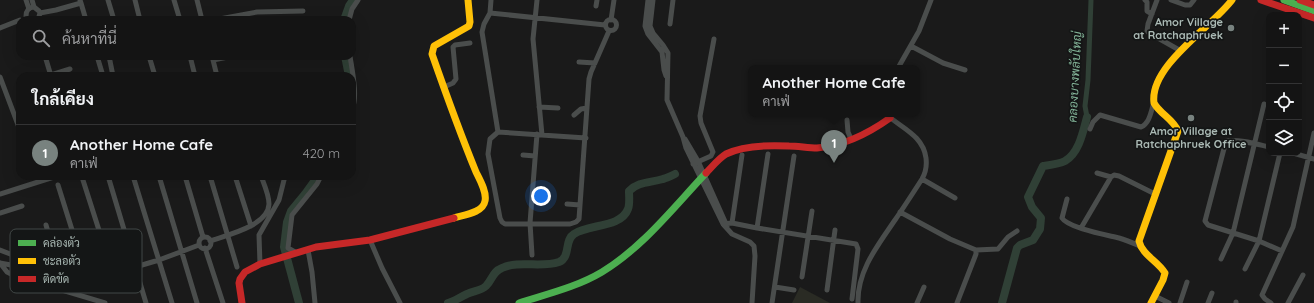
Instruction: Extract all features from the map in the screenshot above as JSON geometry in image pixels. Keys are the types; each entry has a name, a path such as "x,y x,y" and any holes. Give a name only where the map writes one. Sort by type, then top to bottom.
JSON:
{"street":[{"path":"26,0 31,8"},
{"path":"27,16 26,13 31,8 32,0"},
{"path":"108,0 113,16"},
{"path":"135,0 139,16"},
{"path":"174,0 179,16"},
{"path":"197,0 201,16"},
{"path":"350,16 352,9 358,0"},
{"path":"242,303 239,283 240,279 245,272 260,264 294,253 335,244 370,240 402,232 470,213 480,209 484,204 486,198 484,190 460,134 432,57 432,48 434,46 469,26 468,0"},
{"path":"491,0 490,13 482,27 482,42 498,132"},
{"path":"532,255 530,223 535,156 540,135 533,39 537,0"},
{"path":"611,20 614,0"},
{"path":"648,0 645,26 648,34 666,49 668,53 667,100 683,137 689,145 701,179 725,225 732,234 750,242 754,246 755,256 752,303"},
{"path":"653,0 650,26 655,39"},
{"path":"670,24 672,0"},
{"path":"900,65 924,20 931,0"},
{"path":"1145,0 1148,2 1147,11 1152,14"},
{"path":"1158,0 1148,24 1147,31 1181,51"},
{"path":"1171,0 1185,5 1190,5 1194,0"},
{"path":"1090,129 1093,122 1100,115 1141,127 1143,126 1148,121 1154,103 1154,95 1160,78 1169,64 1232,0"},
{"path":"1262,0 1314,20"},
{"path":"1284,0 1314,11"},
{"path":"1300,0 1314,5"},
{"path":"31,8 37,8 40,14 72,6 80,1 85,16"},
{"path":"236,16 257,12 303,11"},
{"path":"490,13 536,16 605,25"},
{"path":"605,25 606,22 611,20"},
{"path":"586,138 498,132 490,139 488,154 502,222 505,224 573,224 579,219 586,138 589,79 609,31 614,30 616,27 616,23 611,20"},
{"path":"0,28 16,22"},
{"path":"605,25 609,31"},
{"path":"696,163 711,156 713,152 701,123 700,116 714,39"},
{"path":"444,87 453,83 456,79 452,47 455,45 470,43"},
{"path":"911,46 943,63 965,70"},
{"path":"46,60 50,72"},
{"path":"98,60 102,72"},
{"path":"110,60 112,72"},
{"path":"150,60 154,72"},
{"path":"191,60 194,72"},
{"path":"213,60 216,72"},
{"path":"350,60 352,72"},
{"path":"579,62 595,63"},
{"path":"60,72 70,69"},
{"path":"0,77 16,119"},
{"path":"1140,246 1139,241 1178,131 1174,124 1154,103"},
{"path":"1221,259 1233,233 1264,104"},
{"path":"539,107 558,108"},
{"path":"574,115 581,109 587,108"},
{"path":"519,303 582,282 592,278 606,269 651,232 722,157 733,151 778,146 822,147 851,139 878,126 887,117"},
{"path":"858,303 861,281 868,263 878,244 925,173 925,152 922,144 913,134 889,117"},
{"path":"846,120 851,139"},
{"path":"1271,303 1262,295 1293,227 1311,158 1314,133"},
{"path":"1266,146 1226,141 1205,219 1208,225 1258,241 1282,251"},
{"path":"757,228 768,154"},
{"path":"523,155 535,156"},
{"path":"732,223 742,155"},
{"path":"772,303 794,156"},
{"path":"1245,269 1258,241 1279,156"},
{"path":"1097,172 1111,177 1114,175 1119,176 1155,194"},
{"path":"1082,228 1111,177"},
{"path":"922,179 955,198"},
{"path":"0,194 45,180"},
{"path":"83,180 99,229"},
{"path":"109,180 124,229"},
{"path":"135,180 172,303"},
{"path":"160,180 197,303"},
{"path":"186,180 203,237"},
{"path":"211,180 237,267"},
{"path":"236,180 251,226"},
{"path":"210,241 251,226 261,219 269,204 262,180"},
{"path":"260,264 259,235 279,200 284,180"},
{"path":"294,253 289,250 288,247 292,215 319,180"},
{"path":"58,185 72,229"},
{"path":"1067,199 1063,212 1063,220 1082,228 1140,246 1160,266 1165,273 1165,277 1159,298 1150,303"},
{"path":"566,204 580,205"},
{"path":"0,213 22,206"},
{"path":"802,277 812,211"},
{"path":"900,212 944,236 976,250 998,249 1008,237 1017,231"},
{"path":"725,225 732,223 808,237 854,243 858,249 852,299"},
{"path":"46,225 47,229"},
{"path":"827,290 835,230"},
{"path":"199,245 199,241 203,237"},
{"path":"203,237 206,237 210,241"},
{"path":"370,240 382,268 400,303"},
{"path":"206,248 209,246 210,241"},
{"path":"142,265 199,245"},
{"path":"199,245 202,248 206,248"},
{"path":"206,248 223,303"},
{"path":"0,250 10,254"},
{"path":"308,250 315,303"},
{"path":"958,303 976,254 976,250"},
{"path":"0,263 10,265"},
{"path":"0,263 10,274"},
{"path":"1288,303 1303,275"},
{"path":"1180,303 1187,282"},
{"path":"775,287 794,290"},
{"path":"917,303 924,287"},
{"path":"142,290 146,303"},
{"path":"72,293 105,303"},
{"path":"1208,303 1212,293"},
{"path":"1159,298 1170,303"}],"shaded area":[{"path":"800,287 830,303 792,303"}],"waterway":[{"path":"345,16 353,0"},
{"name":"คลองบางพลับใหญ่","path":"1087,117 1085,106 1088,80 1091,0"},
{"path":"346,60 348,72"},
{"name":"คลองบางพลับใหญ่","path":"1002,303 1017,248 1020,245 1033,240 1040,229 1041,218 1032,207 1028,197 1043,166 1063,162 1074,153 1080,142 1087,117"},
{"path":"448,303 484,288 494,274 502,268 523,264 552,264 563,260 569,240 574,234 580,231 612,223 619,220 624,215 629,207 629,191 637,185 664,179 675,174"},
{"path":"299,303 284,247 287,222 291,211 315,180"}],"traffic: fast":[{"path":"1284,0 1314,11"},
{"path":"519,303 562,290 582,282 602,272 617,262 644,239 706,173"}],"traffic: slow":[{"path":"454,218 472,213 481,208 485,201 485,194 432,54 434,46 469,26 468,0"},
{"path":"1151,303 1165,273 1143,250 1139,241 1178,131 1173,123 1154,103 1155,89 1161,75 1171,61 1223,11 1232,0"}],"traffic: jam":[{"path":"1261,0 1314,18"},
{"path":"1300,0 1314,5"},
{"path":"706,173 720,158 733,151 749,147 765,146 827,147 855,138 890,118"},
{"path":"242,303 239,283 240,279 245,272 260,264 316,247 370,240 454,218"}],"place":[{"name":"Amor Village at Ratchaphruek","path":"1231,28"},
{"name":"Amor Village at Ratchaphruek Office","path":"1191,118"},
{"name":"Another Home Cafe","path":"834,163"}]}
